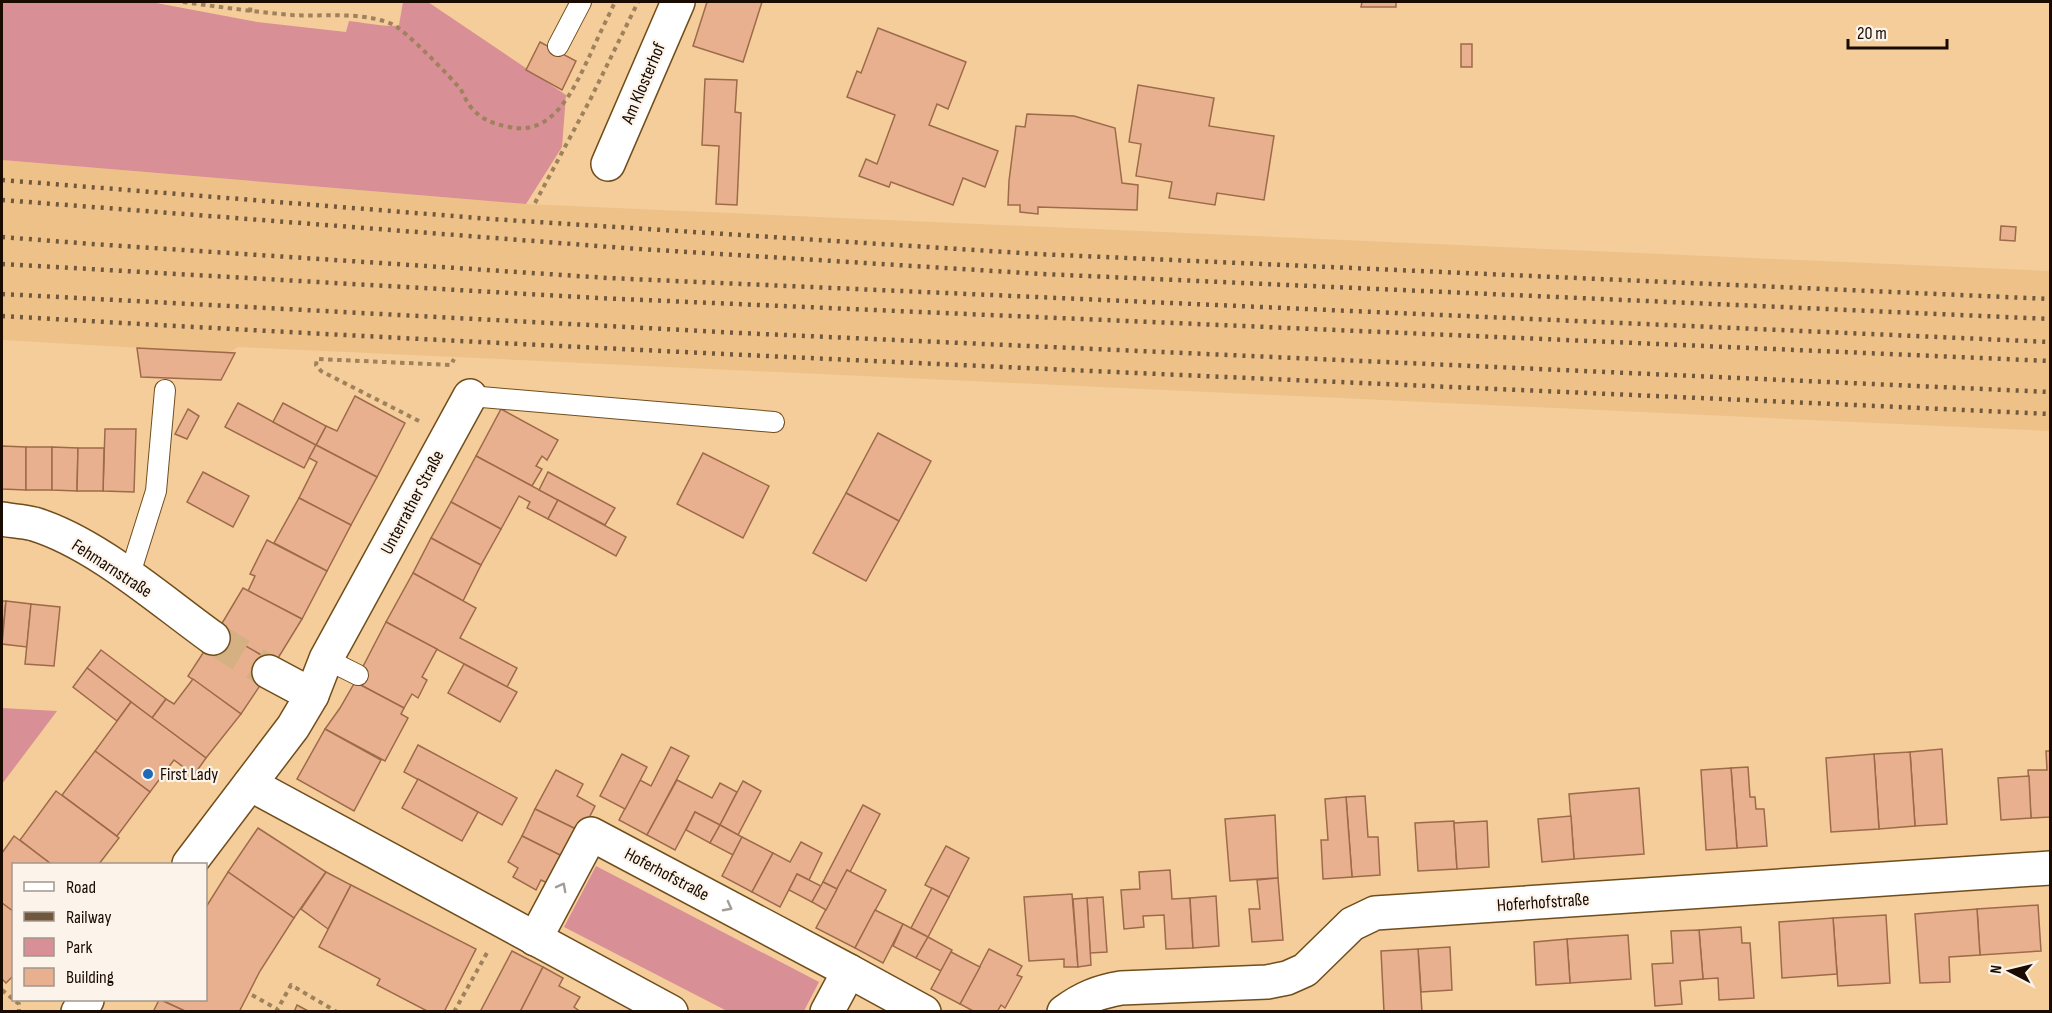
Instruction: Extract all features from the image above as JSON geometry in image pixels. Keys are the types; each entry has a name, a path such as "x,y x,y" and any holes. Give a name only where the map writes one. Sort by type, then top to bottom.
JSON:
{"street":[{"name":"Am Klosterhof","path":"608,164 678,2"},
{"name":"Unterrather Straße","path":"190,863 293,727 312,695 326,659 470,396"},
{"name":"Fehmarnstraße","path":"2,519 33,524 79,544 213,638"},
{"path":"269,672 312,695"},
{"path":"250,784 671,1011"},
{"name":"Hoferhofstraße","path":"535,939 591,834 924,1011"},
{"name":"Hoferhofstraße","path":"1064,1011 1082,999 1099,992 1121,988 1267,982 1287,978 1305,969 1352,924 1376,913 2050,868"},
{"path":"827,1011 849,971"}],"lane":[{"path":"558,46 581,2"},
{"path":"129,577 156,491 165,390"},
{"name":"Unterrather Straße","path":"470,396 774,422"},
{"path":"326,659 358,675"}],"path":[{"path":"183,2 250,12 348,15 380,20 394,25 410,38 460,89 479,117 498,125 514,128 534,127 550,118 570,96 615,2"},
{"path":"250,12 251,2"},
{"path":"535,203 590,100 638,2"},
{"path":"448,435 321,371 316,365 317,358 451,365 454,359"},
{"path":"454,1011 505,922"},
{"path":"252,995 277,1010 291,985 337,1011"}],"shaded area":[{"path":"2,160 526,204 2050,271 2050,431 238,347 229,353 2,340"}],"green space":[{"path":"2,2 151,2 257,22 346,32 349,21 399,25 403,2 428,2 566,95 562,147 526,204 2,160"},
{"path":"2,708 57,711 2,784"},
{"path":"596,866 819,982 804,1011 727,1011 564,927"}],"building":[{"path":"707,2 762,2 743,62 693,46"},
{"path":"1362,2 1396,2 1396,7 1361,7"},
{"path":"878,28 966,62 948,109 937,104 929,125 998,151 985,187 963,178 953,205 891,182 889,187 859,176 866,159 877,164 895,115 847,97 857,71 861,73"},
{"path":"540,42 576,61 562,90 526,70"},
{"path":"1461,44 1472,44 1472,67 1461,67"},
{"path":"705,79 737,80 735,112 741,113 737,205 716,204 719,146 702,145"},
{"path":"1138,85 1214,98 1209,126 1274,136 1264,200 1217,193 1215,205 1169,198 1172,182 1136,176 1141,144 1129,142"},
{"path":"1027,114 1074,116 1115,128 1122,183 1138,185 1137,210 1038,207 1038,214 1020,212 1020,205 1008,205 1016,126 1025,127"},
{"path":"2001,226 2016,227 2015,241 2000,240"},
{"path":"137,348 235,353 221,380 141,377"},
{"path":"355,396 405,423 377,477 316,445 326,426 337,431"},
{"path":"238,403 316,445 304,468 225,427"},
{"path":"283,403 326,426 316,445 273,422"},
{"path":"188,409 199,416 187,439 175,434"},
{"path":"501,409 558,440 547,460 542,456 536,466 542,469 532,486 476,456"},
{"path":"105,429 136,429 134,492 103,491"},
{"path":"878,433 931,461 899,521 846,493"},
{"path":"316,445 377,477 351,525 299,498 317,462 309,458"},
{"path":"2,446 26,447 26,490 2,489"},
{"path":"26,447 52,447 52,490 26,490"},
{"path":"52,447 78,448 77,491 52,490"},
{"path":"78,448 104,448 103,491 77,491"},
{"path":"703,453 769,486 743,538 677,504"},
{"path":"476,456 558,500 548,519 527,508 530,502 519,496 501,529 451,502"},
{"path":"203,472 249,496 233,527 187,502"},
{"path":"548,472 615,508 605,525 539,490"},
{"path":"846,493 899,521 866,581 813,553"},
{"path":"299,498 351,525 327,571 274,543"},
{"path":"558,500 626,537 616,556 548,519"},
{"path":"451,502 501,529 481,565 431,538"},
{"path":"431,538 481,565 463,601 413,573"},
{"path":"267,540 327,571 302,619 248,591 255,576 250,574"},
{"path":"413,573 476,608 460,638 517,668 507,687 386,622"},
{"path":"243,588 302,619 275,663 218,630"},
{"path":"2,601 6,601 2,641"},
{"path":"6,601 31,604 27,647 2,644"},
{"path":"31,604 60,607 54,666 25,664"},
{"path":"386,622 437,649 422,677 427,680 418,698 412,694 404,708 355,682"},
{"path":"218,630 275,663 241,714 188,676"},
{"path":"101,650 166,699 152,718 87,668"},
{"path":"464,664 517,692 500,722 448,693"},
{"path":"87,668 131,702 117,721 73,687"},
{"path":"193,679 241,714 206,758 152,718 166,699 174,704"},
{"path":"355,682 404,708 401,714 408,718 385,761 325,729"},
{"path":"131,702 206,758 194,775 174,760 150,792 95,751"},
{"path":"325,729 381,760 354,811 297,779"},
{"path":"418,745 517,798 502,825 404,772"},
{"path":"671,747 689,756 647,835 619,820 640,780 651,786"},
{"path":"1942,749 1947,824 1915,826 1910,752"},
{"path":"95,751 150,792 117,836 62,795"},
{"path":"2046,751 2050,751 2050,817 2031,818 2028,770 2047,770"},
{"path":"1910,752 1915,826 1879,829 1874,754"},
{"path":"622,754 647,767 625,809 600,796"},
{"path":"1874,754 1879,829 1831,832 1826,758"},
{"path":"1748,767 1750,797 1755,797 1756,809 1764,809 1767,846 1737,848 1731,768"},
{"path":"1731,768 1737,848 1706,850 1701,770"},
{"path":"556,770 583,784 577,796 595,806 582,832 535,809"},
{"path":"2029,776 2031,818 2001,820 1998,778"},
{"path":"418,779 478,812 462,841 402,808"},
{"path":"677,780 712,798 720,783 737,792 720,825 695,812 675,850 647,835"},
{"path":"743,781 761,791 738,835 720,825"},
{"path":"1639,788 1644,854 1574,859 1569,794"},
{"path":"56,791 119,838 100,863 50,863 20,840"},
{"path":"1365,796 1368,837 1378,837 1380,875 1352,877 1346,797"},
{"path":"1346,797 1352,877 1323,879 1321,840 1328,840 1325,799"},
{"path":"863,805 880,814 850,872 847,870 837,889 823,882"},
{"path":"535,809 582,832 568,859 522,836"},
{"path":"695,812 720,825 710,843 686,830"},
{"path":"1275,815 1278,878 1230,881 1225,819"},
{"path":"1571,816 1574,859 1542,862 1538,819"},
{"path":"1454,821 1457,869 1418,871 1415,823"},
{"path":"1487,821 1489,867 1457,869 1454,823"},
{"path":"720,825 742,837 733,855 710,843"},
{"path":"258,828 326,872 294,918 228,872"},
{"path":"14,836 50,863 12,863 12,910 2,903 2,853"},
{"path":"522,836 568,859 554,886 541,880 536,890 513,877 518,868 508,862"},
{"path":"742,837 773,853 752,892 722,876"},
{"path":"801,842 822,853 809,880 797,874 780,907 752,892 773,853 790,862"},
{"path":"946,846 969,858 949,897 925,885"},
{"path":"847,870 886,890 855,948 816,928"},
{"path":"1170,870 1172,899 1190,898 1193,948 1166,949 1164,915 1143,916 1144,927 1124,929 1121,890 1140,889 1139,872"},
{"path":"228,872 294,918 260,971 239,1012 187,1012 163,1001 207,1001 207,905"},
{"path":"326,872 351,885 328,929 301,909"},
{"path":"797,874 821,886 812,902 789,890"},
{"path":"1278,878 1283,940 1252,942 1249,909 1260,909 1257,880"},
{"path":"823,882 837,889 826,910 812,902"},
{"path":"351,885 476,949 444,1012 429,1012 377,985 380,979 319,947"},
{"path":"932,888 949,897 928,937 911,928"},
{"path":"1072,894 1078,967 1064,967 1064,959 1029,961 1024,897"},
{"path":"1216,896 1219,946 1193,948 1190,898"},
{"path":"1103,897 1107,952 1090,953 1087,898"},
{"path":"1087,898 1091,965 1078,967 1073,899"},
{"path":"2,903 12,910 12,977 6,983 2,979"},
{"path":"2038,905 2041,951 1980,955 1977,909"},
{"path":"1977,909 1980,955 1949,957 1950,982 1920,983 1915,914"},
{"path":"875,910 903,924 883,963 855,948"},
{"path":"1886,915 1890,983 1838,986 1833,918"},
{"path":"1833,918 1837,974 1782,978 1779,922"},
{"path":"903,924 928,937 916,958 893,946"},
{"path":"1741,927 1742,943 1750,943 1754,998 1719,1000 1718,978 1703,979 1699,930"},
{"path":"1699,930 1703,979 1680,981 1682,1004 1655,1006 1652,964 1673,963 1671,931"},
{"path":"1628,935 1631,979 1570,983 1567,939"},
{"path":"928,937 952,950 941,971 916,958"},
{"path":"1567,939 1570,983 1536,985 1534,942"},
{"path":"1450,947 1452,990 1421,992 1418,949"},
{"path":"989,949 1022,966 1017,975 1022,977 1005,1008 1001,1005 997,1012 975,1012 960,1004"},
{"path":"1418,949 1422,1012 1384,1012 1381,951"},
{"path":"512,951 543,967 520,1012 480,1012"},
{"path":"951,952 980,967 960,1004 931,989"},
{"path":"543,967 563,978 559,986 580,997 574,1007 581,1012 520,1012"},
{"path":"158,1001 163,1001 187,1012 153,1012"},
{"path":"297,1005 310,1012 294,1012"}],"tunnel":[{"path":"213,638 269,672"}],"railway":[{"path":"2,180 491,219 1037,254 2050,299"},
{"path":"2,200 624,248 1042,274 2050,319"},
{"path":"2,237 608,278 2050,342"},
{"path":"2,264 598,298 2050,361"},
{"path":"2,294 740,333 2050,392"},
{"path":"2,316 770,356 2050,414"}],"place":[{"name":"First Lady","path":"148,774"}]}
